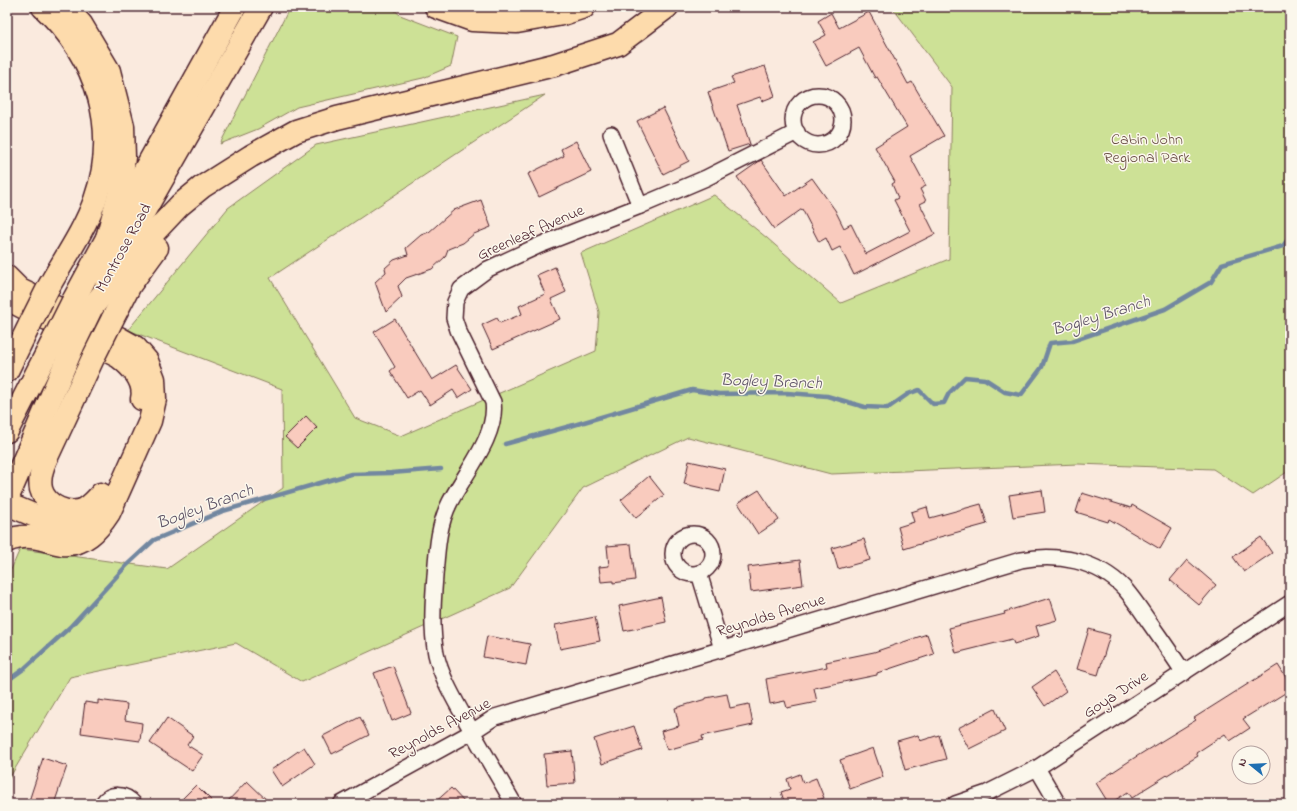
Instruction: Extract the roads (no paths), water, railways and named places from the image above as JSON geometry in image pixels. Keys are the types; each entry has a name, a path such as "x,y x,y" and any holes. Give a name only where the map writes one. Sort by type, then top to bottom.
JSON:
{"main road":[{"path":"7,371 48,288 85,222 95,199 102,173 106,142 103,110 92,75 76,46 43,7"},
{"path":"65,7 81,24 108,71 123,126 124,157 120,191 107,238"},
{"name":"Montrose Road","path":"7,499 64,342 82,305 107,238 235,7"},
{"name":"Montrose Road","path":"82,305 122,248 261,7"},
{"path":"436,7 472,20 517,22 563,14 584,7"},
{"path":"82,305 132,256 180,205 202,187 250,156 296,131 336,118 554,65 618,44 667,7"},
{"path":"101,494 92,504 84,509 71,512 58,508 47,500 41,489 41,470 94,356 130,285 153,252 206,196 250,156"},
{"path":"7,277 20,290 135,347 147,361 154,379 154,399 150,421 109,513 100,528 87,539 74,543 62,544 27,536 7,541"},
{"path":"7,299 119,357 131,367 140,380 142,395 139,413 101,494 88,517 76,526 66,527 52,523 7,504"},
{"name":"Montrose Road","path":"7,431 64,342"}],"street":[{"name":"Greenleaf Avenue","path":"514,804 472,732 440,670 433,629 437,550 444,516 490,432 494,418 493,402 458,330 454,318 455,302 461,290 488,269 540,245 640,206 706,178 797,132"},
{"path":"611,134 640,206"},
{"name":"Reynolds Avenue","path":"341,804 472,732 495,717 1021,560 1037,557 1066,558 1090,565 1112,578 1124,588 1139,606 1184,673"},
{"path":"699,573 722,649"},
{"name":"Goya Drive","path":"955,804 987,793 1037,768 1290,604"},
{"path":"1037,768 1058,804"},
{"path":"102,804 107,798 118,795 130,799 134,804"}],"waterway":[{"name":"Bogley Branch","path":"505,444 692,390 719,394 787,393 827,396 865,407 888,408 908,394 919,390 933,404 944,403 949,393 965,377 985,379 1005,392 1021,395 1042,367 1050,343 1072,341 1165,309 1211,282 1222,264 1283,246 1290,237"},
{"name":"Bogley Branch","path":"7,681 25,668 70,627 127,565 154,540 223,511 351,474 391,473 441,469"}],"park label":[{"name":"Cabin John Regional Park","path":"1147,149"}]}
